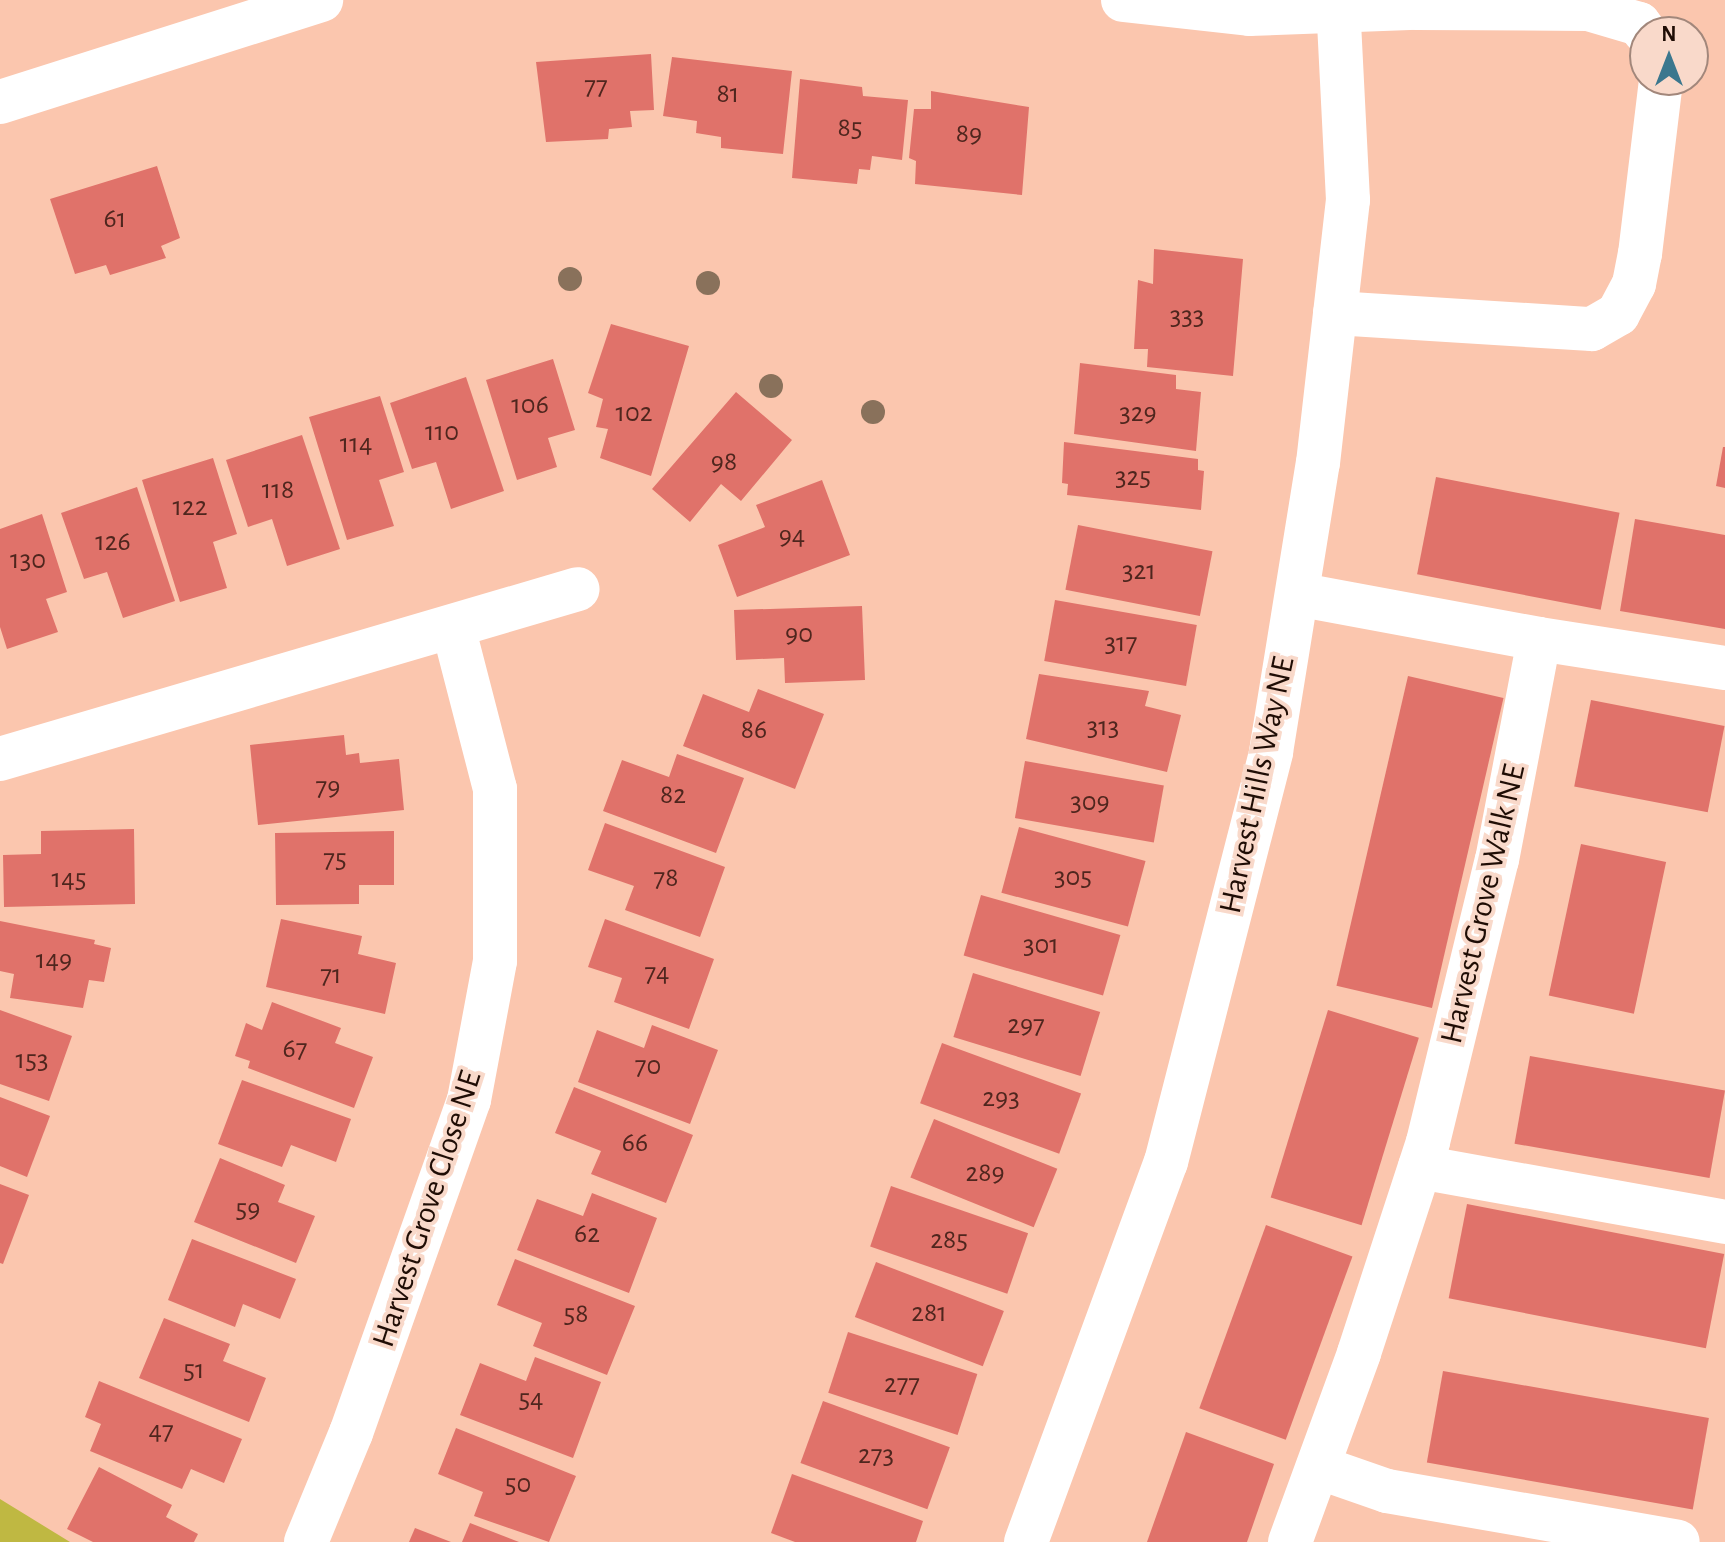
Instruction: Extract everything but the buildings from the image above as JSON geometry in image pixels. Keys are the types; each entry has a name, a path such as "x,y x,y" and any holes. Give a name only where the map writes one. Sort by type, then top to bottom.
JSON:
{"street":[{"path":"0,102 321,0"},
{"path":"1123,0 1249,14 1338,5 1588,9 1629,21"},
{"name":"Harvest Hills Way NE","path":"1026,1542 1166,1162 1271,752 1297,594 1348,200 1338,5"},
{"path":"1335,313 1592,329 1618,314 1634,284 1640,254 1659,96"},
{"path":"0,759 454,630 578,589"},
{"path":"1297,594 1539,639 1725,668"},
{"name":"Harvest Grove Close NE","path":"306,1542 351,1433 469,1100 495,961 495,789 454,630"},
{"name":"Harvest Grove Walk NE","path":"1290,1542 1420,1167 1497,860 1539,639"},
{"path":"1420,1167 1725,1222"},
{"path":"1318,1467 1387,1491 1678,1542"}],"shaded area":[{"path":"0,1499 70,1542 0,1542"}]}
